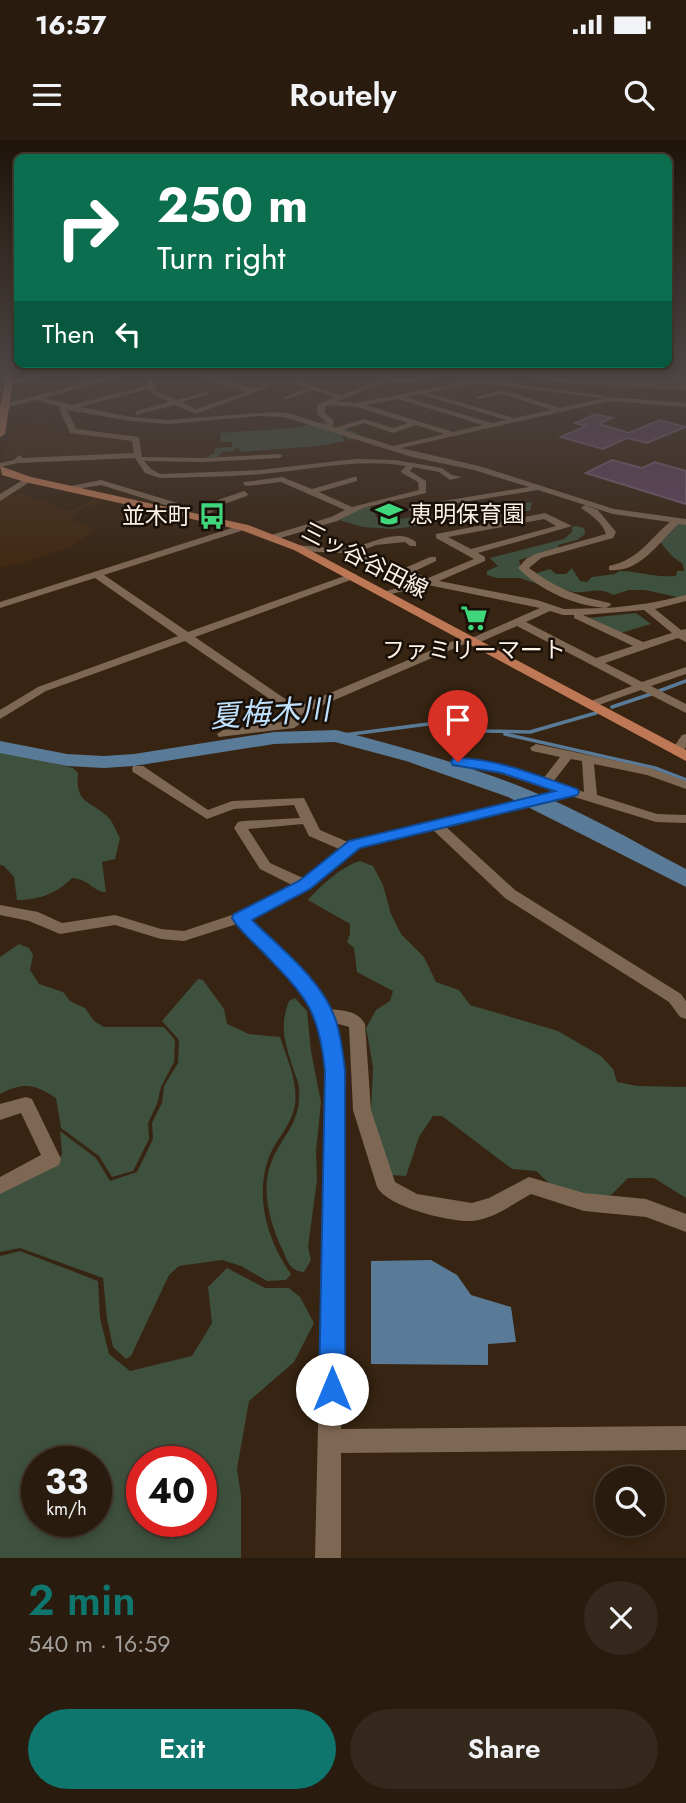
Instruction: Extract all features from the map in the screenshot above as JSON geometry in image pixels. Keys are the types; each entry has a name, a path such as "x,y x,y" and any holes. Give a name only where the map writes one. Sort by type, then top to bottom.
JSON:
{"main road":[{"name":"三ッ谷谷田線","path":"0,467 6,473 29,480 200,516 274,537 353,576 682,753"}],"street":[{"path":"137,441 141,468 165,477 304,475"},
{"path":"373,441 415,455 476,468 592,510 611,532 605,540 538,556 523,568 581,602 605,605 636,602 645,605 684,635"},
{"path":"394,448 425,441"},
{"path":"395,462 415,455"},
{"path":"0,467 17,459 140,457 203,460 279,456"},
{"path":"165,477 166,459"},
{"path":"203,460 203,475"},
{"path":"247,484 355,461 395,462 427,469"},
{"path":"282,475 356,464 442,470 450,478 458,477"},
{"path":"274,537 334,519 379,500 423,491 422,481 405,471 410,467"},
{"path":"282,475 352,510"},
{"path":"312,492 355,479"},
{"path":"0,498 29,480"},
{"path":"413,509 534,488 618,512 681,522"},
{"path":"200,516 221,502 244,494"},
{"path":"387,594 428,582 482,559 435,533 545,516 568,526 471,552"},
{"path":"612,568 637,562 666,530 681,522"},
{"path":"0,605 244,527"},
{"path":"349,552 374,542 407,539 413,544"},
{"path":"299,548 349,552 428,582 550,607 573,614 642,646"},
{"path":"405,572 433,559"},
{"path":"96,574 296,712"},
{"path":"0,715 42,690 353,576"},
{"path":"573,614 645,605 657,606 686,598"},
{"path":"296,712 550,607"},
{"path":"518,622 686,709"},
{"path":"596,662 684,635"},
{"path":"592,704 686,670"},
{"path":"223,734 295,724 296,712"},
{"path":"682,753 686,738"},
{"path":"536,748 650,772 686,785"},
{"path":"547,782 568,754"},
{"path":"589,758 586,772 592,788 590,798"},
{"path":"458,762 492,766 656,817 686,819"},
{"path":"138,769 207,815 232,805 299,801 314,832 345,850"},
{"path":"0,910 33,916 60,929 115,920 175,937 240,918 304,885 345,850 572,792"},
{"path":"292,805 308,839 345,850"},
{"path":"298,822 243,825 241,828 265,866 304,885"},
{"path":"435,825 509,894 675,998 686,1013"},
{"path":"240,918 304,983 325,1016 332,1040 335,1071 332,1441 328,1558"},
{"path":"325,1016 351,1018 357,1024 362,1110 387,1187 399,1196 417,1203 472,1212 494,1205 529,1185 584,1202 646,1208 686,1223"},
{"path":"0,1112 26,1104 52,1159 0,1186"},
{"path":"332,1441 686,1438"}],"shaded area":[{"path":"7,441 133,442 134,454 2,462"},
{"path":"22,493 68,511 97,499 104,500 75,512 79,515 70,519 97,530 69,547 19,564 0,567 0,499"}],"green space":[{"path":"345,441 241,452 238,447 233,451 222,452 218,457 206,457 215,453 215,448 232,447 232,442 221,442"},
{"path":"532,502 530,511 393,529 363,527 339,520 368,505 374,510 376,517 386,521 414,517 413,510 422,509 432,514 454,513 502,503 507,505"},
{"path":"679,524 686,524 686,599 645,590 629,590 613,595 598,591 574,592 538,576 537,573 550,569 556,574 566,574 572,568 580,581 587,582 592,577 619,571 676,576 677,571 684,571 683,564 660,542"},
{"path":"572,527 584,528 585,534 577,540 519,560 521,569 541,585 520,578 487,575 487,571 498,566 490,558 564,539 572,532"},
{"path":"636,613 651,624 617,634 588,618"},
{"path":"0,750 73,768 78,773 82,797 108,817 120,838 115,859 102,862 106,892 72,878 47,895 17,900 14,877 0,865"},
{"path":"360,861 373,866 401,934 424,957 436,982 459,990 470,1005 558,1031 601,1056 613,1069 617,1082 637,1086 686,1087 686,1198 654,1178 628,1178 611,1195 592,1198 550,1184 536,1171 512,1169 442,1116 433,1116 419,1137 406,1176 391,1175 371,1111 373,1067 366,1028 376,1010 390,1001 393,991 357,972 354,948 347,942 350,924 308,900 332,877"},
{"path":"19,944 29,948 33,955 30,970 39,984 63,992 70,1001 85,1008 94,1021 104,1027 164,1027 175,1040 174,1062 161,1087 148,1123 149,1139 133,1171 112,1177 99,1156 61,1128 56,1098 48,1093 35,1087 22,1086 0,1094 0,957"},
{"path":"198,979 203,980 224,1009 227,1024 249,1034 280,1037 289,1062 295,1087 295,1105 269,1157 263,1203 270,1233 291,1274 286,1280 267,1281 241,1266 222,1260 179,1266 169,1275 131,1356 126,1359 113,1347 103,1278 20,1248 0,1252 0,1190 58,1161 62,1154 60,1131 96,1158 110,1181 137,1172 153,1139 152,1123 162,1103 164,1086 178,1063 179,1040 162,1021"},
{"path":"295,998 307,1011 311,1051 321,1102 316,1151 317,1180 308,1247 311,1260 304,1272 293,1268 286,1259 275,1231 267,1197 271,1163 294,1121 299,1101 298,1084 284,1035 286,1010 289,1001"},
{"path":"20,1251 98,1281 100,1318 109,1354 130,1371 192,1356 212,1323 208,1287 227,1268 265,1288 289,1288 300,1297 314,1323 294,1362 249,1401 237,1469 241,1496 241,1558 0,1558 0,1256"}],"water":[{"path":"431,1260 457,1275 471,1295 511,1307 516,1342 488,1344 488,1365 371,1364 371,1261"}],"building":[{"path":"576,441 620,441 603,449"},
{"path":"612,460 642,468 655,462 686,471 686,504 586,473"}],"waterway":[{"path":"659,691 686,681"},
{"path":"612,707 651,694"},
{"path":"336,736 436,723 487,731 530,732 596,713"},
{"path":"505,734 655,768 686,780"},
{"name":"夏梅木川","path":"0,747 67,760 104,762 134,760 274,738 336,736 413,757 516,792 560,812 686,879"}],"place":[{"name":"恵明保育園","path":"389,514"},
{"name":"並木町","path":"212,516"},
{"name":"ファミリーマート","path":"474,618"}],"route":[{"path":"332,1389 335,1071 332,1040 325,1016 304,983 240,918 304,885 354,844 572,792 507,770 458,762"}]}
